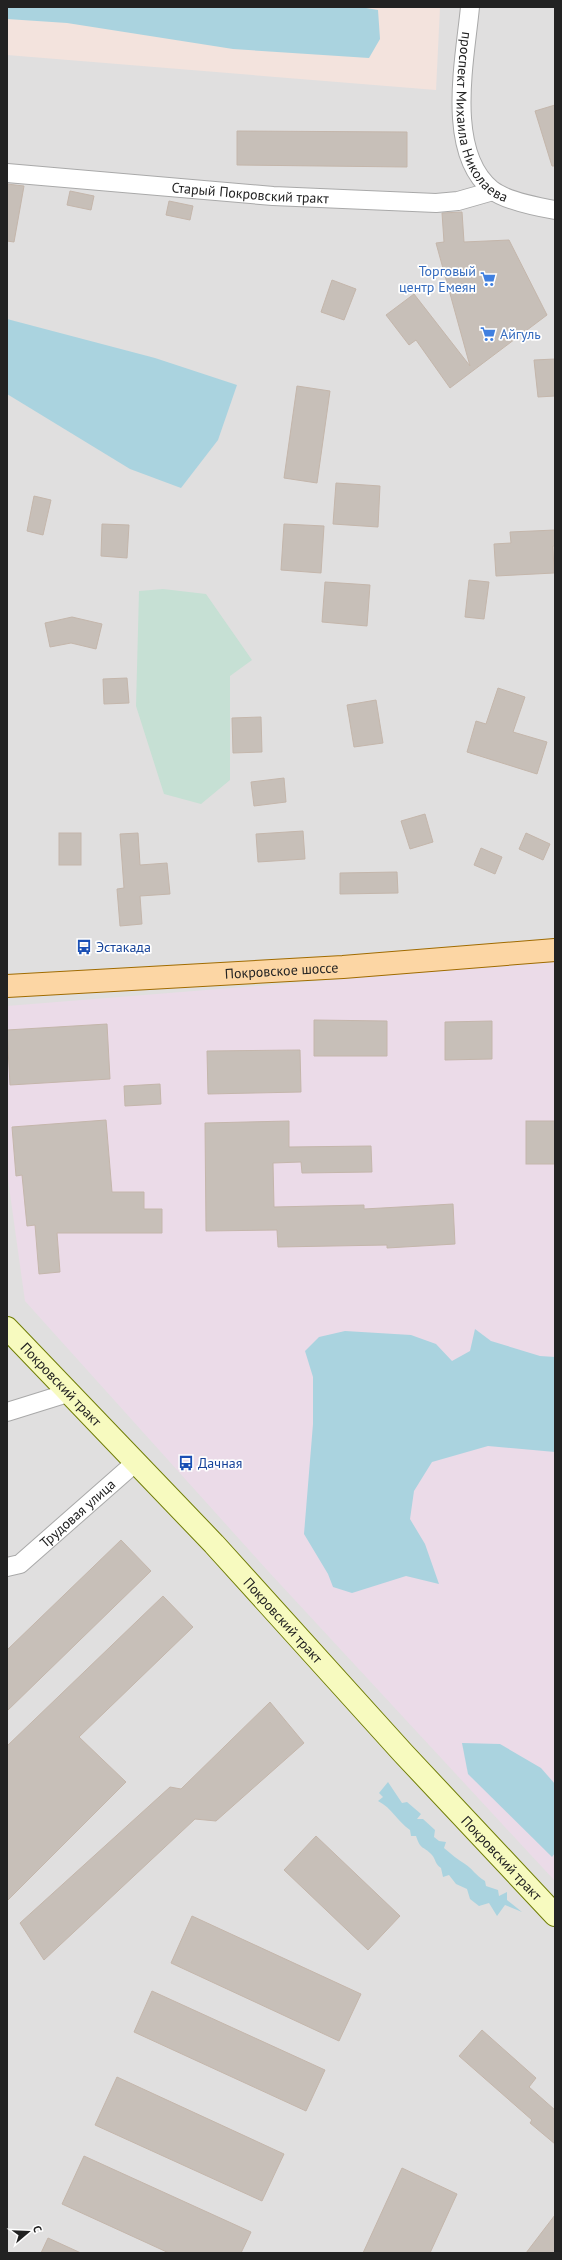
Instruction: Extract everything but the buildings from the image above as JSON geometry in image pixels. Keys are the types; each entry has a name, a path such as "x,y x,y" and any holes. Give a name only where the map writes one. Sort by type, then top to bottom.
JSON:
{"main road":[{"name":"Покровское шоссе","path":"7,986 320,968 555,950"},
{"name":"Покровский тракт","path":"7,1328 136,1462 326,1666 403,1753 555,1915"}],"street":[{"name":"проспект Михаила Николаева","path":"470,7 462,90 462,123 468,153 478,176 493,191 506,197 555,210"},
{"name":"Старый Покровский тракт","path":"7,173 273,196 436,203 458,201 493,191"},
{"path":"7,1412 68,1393"},
{"name":"Трудовая улица","path":"7,1580 13,1565 136,1462"}],"shaded area":[{"path":"7,7 555,7 555,2253 7,2253"},
{"path":"7,7 440,7 436,90 7,55"},
{"path":"555,962 555,1881 268,1571 25,1301 7,1172 7,1006"}],"green space":[{"path":"163,589 206,594 252,660 230,676 230,780 201,804 164,794 136,706 139,591"}],"water":[{"path":"7,7 360,7 378,10 380,39 369,58 233,49 67,23 7,19"},
{"path":"7,319 155,358 237,385 218,440 181,488 130,469 7,394"},
{"path":"475,1329 491,1341 540,1356 555,1357 555,1452 488,1446 432,1462 414,1491 410,1519 425,1544 439,1584 406,1576 352,1593 333,1587 328,1574 304,1534 313,1424 313,1377 305,1351 319,1337 345,1331 411,1335 436,1344 452,1361 470,1351"},
{"path":"462,1743 500,1744 541,1768 555,1784 555,1853 552,1857 468,1774"},
{"path":"388,1782 402,1803 407,1802 421,1814 417,1819 423,1819 435,1830 434,1837 439,1841 446,1842 444,1848 485,1881 486,1886 498,1890 499,1896 507,1892 507,1900 522,1912 505,1905 497,1916 489,1903 479,1906 470,1899 467,1889 456,1884 449,1875 443,1877 441,1868 432,1855 421,1846 416,1836 411,1836 410,1830 387,1807 378,1801 383,1797 379,1793"}],"place":[{"name":"Торговый центр Емеян","path":"488,279"},
{"name":"Айгуль","path":"488,334"},
{"name":"Эстакада","path":"84,947"},
{"name":"Дачная","path":"186,1463"}]}
